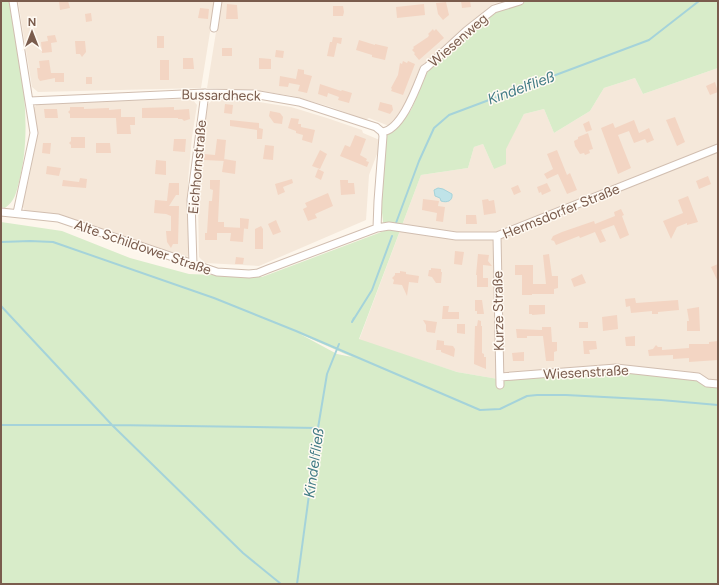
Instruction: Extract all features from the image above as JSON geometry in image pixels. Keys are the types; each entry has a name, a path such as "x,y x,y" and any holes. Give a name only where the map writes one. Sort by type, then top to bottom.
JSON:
{"street":[{"path":"13,1 30,100 34,133 17,213"},
{"path":"214,28 218,1"},
{"name":"Wiesenweg","path":"382,132 391,128 401,118 424,69 427,66 466,31 494,9 520,1"},
{"name":"Bussardheck","path":"30,100 205,93 253,94 278,98 331,112 376,127 382,132"},
{"name":"Eichhornstraße","path":"193,264 191,200 205,93"},
{"path":"377,228 384,142 382,132"},
{"name":"Hermsdorfer Straße","path":"400,228 456,236 497,236 718,148"},
{"name":"Alte Schildower Straße","path":"1,212 58,218 217,272 258,273 377,228 389,226 400,228"},
{"name":"Kurze Straße","path":"497,236 500,385"},
{"name":"Wiesenstraße","path":"500,377 616,368 698,377 707,383 718,384"}],"shaded area":[{"path":"18,1 215,1 201,88 38,92 32,87"},
{"path":"221,1 505,1 493,4 420,67 408,99 398,117 389,126 369,118 365,120 331,107 293,96 254,90 207,88"},
{"path":"718,68 718,386 644,373 498,379 457,372 359,340 421,175 468,168 474,147 483,144 494,169 524,114 544,109 554,133 590,111 604,88 635,78 643,94"},
{"path":"192,99 197,105 188,180 188,256 183,259 61,216 25,211 22,205 33,157 33,109 38,103"},
{"path":"214,99 253,101 291,107 362,130 363,133 382,141 369,175 366,220 259,266 205,263 199,257 198,202 200,160 207,105"}],"green space":[{"path":"1,1 9,1 21,68 25,115 25,138 19,182 13,200 5,208 1,207"},
{"path":"528,1 718,1 718,68 643,94 635,78 604,88 590,111 554,133 544,109 524,114 506,149 506,164 494,169 483,144 474,147 468,168 421,175 359,339 457,372 498,379 644,373 697,378 718,386 718,584 1,584 1,222 62,231 130,258 189,274 262,277 384,231 381,203 387,135 411,110 429,68 484,18 497,10","holes":["300,334 352,357 337,354"]}],"water":[{"path":"438,188 452,194 451,200 443,202 440,198 435,196 434,190"}],"building":[{"path":"59,1 68,1 70,8 60,10"},
{"path":"461,1 470,1 471,7 462,8"},
{"path":"446,2 449,15 443,20 438,14 436,3"},
{"path":"227,4 237,5 238,19 226,19"},
{"path":"424,4 425,15 397,18 396,7"},
{"path":"333,6 343,6 343,16 333,16"},
{"path":"200,8 209,9 208,19 198,18"},
{"path":"91,13 92,21 86,22 85,14"},
{"path":"433,29 434,31 436,29 444,38 419,60 412,50 414,48 413,47 428,37 428,34"},
{"path":"55,35 57,42 51,43 52,52 42,53 41,42 48,41 47,36"},
{"path":"157,36 164,36 164,48 157,48"},
{"path":"333,37 342,38 341,44 337,43 334,57 327,56 330,42 332,42"},
{"path":"359,40 388,47 385,60 372,57 372,55 356,50"},
{"path":"75,41 85,41 86,52 82,57 80,54 76,54"},
{"path":"222,48 232,48 232,56 222,56"},
{"path":"276,50 284,51 283,58 275,57"},
{"path":"183,58 193,58 194,69 183,69"},
{"path":"259,58 271,59 271,69 259,69"},
{"path":"49,60 51,73 64,73 64,82 55,82 55,78 40,81 38,78 37,68 40,68 39,61"},
{"path":"160,60 169,60 169,80 160,80"},
{"path":"403,61 407,63 408,61 415,64 403,95 391,91 391,88 398,75 400,63 402,64"},
{"path":"298,69 304,70 304,74 312,76 307,93 298,91 300,85 289,83 288,87 279,86 280,76 296,79"},
{"path":"86,77 92,77 92,84 86,84"},
{"path":"715,82 718,92 710,95 706,86"},
{"path":"320,84 352,93 349,103 338,100 339,97 328,93 327,97 318,94"},
{"path":"380,102 392,105 393,110 390,114 378,110"},
{"path":"225,104 233,105 232,114 224,113"},
{"path":"70,107 84,107 84,109 109,108 109,110 121,109 121,117 135,117 135,125 130,125 131,134 117,134 116,118 70,118 70,114 68,112"},
{"path":"174,107 174,110 189,109 190,119 184,121 178,118 142,118 142,108"},
{"path":"44,109 57,109 58,118 45,118"},
{"path":"270,111 280,113 283,117 282,124 274,123 269,116"},
{"path":"675,117 685,142 677,146 666,120"},
{"path":"291,118 299,119 298,124 301,124 301,127 315,130 312,143 302,140 303,135 288,128"},
{"path":"230,120 259,123 259,128 263,129 262,139 257,139 257,130 230,126"},
{"path":"634,120 639,133 649,128 654,140 647,143 645,139 634,143 629,131 618,135 631,168 618,174 601,128 613,123 615,128"},
{"path":"589,121 592,130 586,132 583,124"},
{"path":"588,133 593,149 589,150 590,153 585,155 584,153 580,154 574,141 578,139 578,137"},
{"path":"355,135 366,139 360,155 369,162 367,167 340,156 345,145 350,147"},
{"path":"71,137 85,137 85,148 71,148 69,143 71,141"},
{"path":"174,139 186,139 185,152 173,151"},
{"path":"217,139 226,140 224,161 204,160 204,154 215,155"},
{"path":"43,143 51,143 50,154 42,153"},
{"path":"96,143 110,143 111,153 96,153"},
{"path":"265,145 274,146 273,160 263,159"},
{"path":"320,150 327,154 320,169 312,166"},
{"path":"557,150 567,175 570,173 577,190 567,194 558,174 547,179 544,174 553,169 547,154"},
{"path":"224,159 236,161 235,174 222,172"},
{"path":"156,160 166,161 166,175 155,174"},
{"path":"47,166 61,168 59,176 46,174"},
{"path":"318,169 324,172 321,180 315,177"},
{"path":"708,176 711,184 699,189 696,181"},
{"path":"80,178 87,179 86,188 62,186 63,180 79,182"},
{"path":"292,179 293,183 283,187 285,192 278,195 275,184"},
{"path":"210,180 220,180 218,222 224,222 224,227 244,228 243,242 230,241 231,233 217,233 217,240 205,240 205,233 207,233 209,201 212,201 213,190 210,189"},
{"path":"340,180 348,180 348,183 354,183 355,194 341,195"},
{"path":"169,183 179,183 179,195 176,195 169,206 179,206 178,244 173,244 171,248 167,242 166,231 171,231 171,216 154,213 155,200 167,201"},
{"path":"547,183 551,191 542,195 541,192 539,193 537,187"},
{"path":"518,185 521,192 514,195 511,188"},
{"path":"328,193 333,206 315,214 317,218 308,221 303,209 307,207 305,203"},
{"path":"688,196 698,222 687,225 687,223 677,227 671,239 663,221 683,213 678,200"},
{"path":"423,199 439,201 438,206 445,207 443,222 436,221 437,213 422,210"},
{"path":"488,199 489,201 494,200 496,213 484,215 482,200"},
{"path":"621,209 629,235 620,239 614,225 601,230 606,241 600,243 595,232 580,238 579,236 556,245 554,241 551,240 553,236 562,232 594,221 595,224 615,216 614,212"},
{"path":"466,215 476,215 477,224 466,224"},
{"path":"240,218 249,219 248,229 240,228"},
{"path":"276,220 281,232 273,235 268,224"},
{"path":"261,226 263,229 263,249 255,249 255,229"},
{"path":"455,251 464,252 462,265 454,264"},
{"path":"478,254 489,255 488,261 492,266 483,265 483,278 488,278 488,287 477,287 476,275"},
{"path":"549,254 552,276 558,276 558,288 554,289 554,294 522,295 522,275 515,275 515,265 533,265 533,284 546,284 543,255"},
{"path":"236,257 244,258 243,264 235,264"},
{"path":"718,264 718,282 711,267"},
{"path":"431,268 441,269 441,283 436,283 432,277 428,276"},
{"path":"400,271 406,272 406,274 419,276 418,283 409,282 407,296 402,285 393,284 394,280 392,278 395,273 400,273"},
{"path":"582,274 586,283 574,287 571,279"},
{"path":"635,298 636,303 678,300 679,310 658,312 658,314 652,314 652,311 631,313 630,306 626,307 625,299"},
{"path":"475,300 482,300 484,314 477,314 477,311 475,311"},
{"path":"529,305 545,305 545,314 529,314"},
{"path":"443,306 449,306 448,312 459,312 459,319 442,319"},
{"path":"699,307 700,331 687,331 687,321 689,321 687,309"},
{"path":"617,315 618,329 603,331 602,317"},
{"path":"423,320 437,322 435,333 427,332 426,325"},
{"path":"478,320 481,321 482,326 482,353 484,354 484,357 486,357 486,369 474,364 475,326 477,326"},
{"path":"579,322 588,322 588,328 579,328"},
{"path":"457,324 465,324 465,334 457,333"},
{"path":"542,327 551,327 552,342 557,342 557,351 554,352 554,361 546,361 543,336 527,336 527,338 517,338 516,329 542,330"},
{"path":"635,336 635,346 626,346 625,337"},
{"path":"437,340 444,341 444,345 453,346 455,349 454,357 441,352 441,350 436,350"},
{"path":"583,341 596,341 597,349 589,350 590,354 584,354"},
{"path":"718,341 718,360 689,362 689,358 673,359 673,355 649,356 648,350 653,349 656,345 658,347 662,347 662,350 689,348 689,344 709,344 709,342"},
{"path":"524,352 524,361 513,361 512,353"}],"waterway":[{"name":"Kindelfließ","path":"396,223 419,161 434,128 449,115 649,40 699,1"},
{"name":"Kindelfließ","path":"354,318 352,322 372,290 392,236"},
{"path":"1,242 53,242 214,298 296,331 480,410 500,409 527,396 537,395 661,400 718,405"},
{"path":"1,306 112,425 243,553 281,584"},
{"name":"Kindelfließ","path":"297,584 318,428 327,374 339,344"},
{"path":"1,425 318,428"}]}
